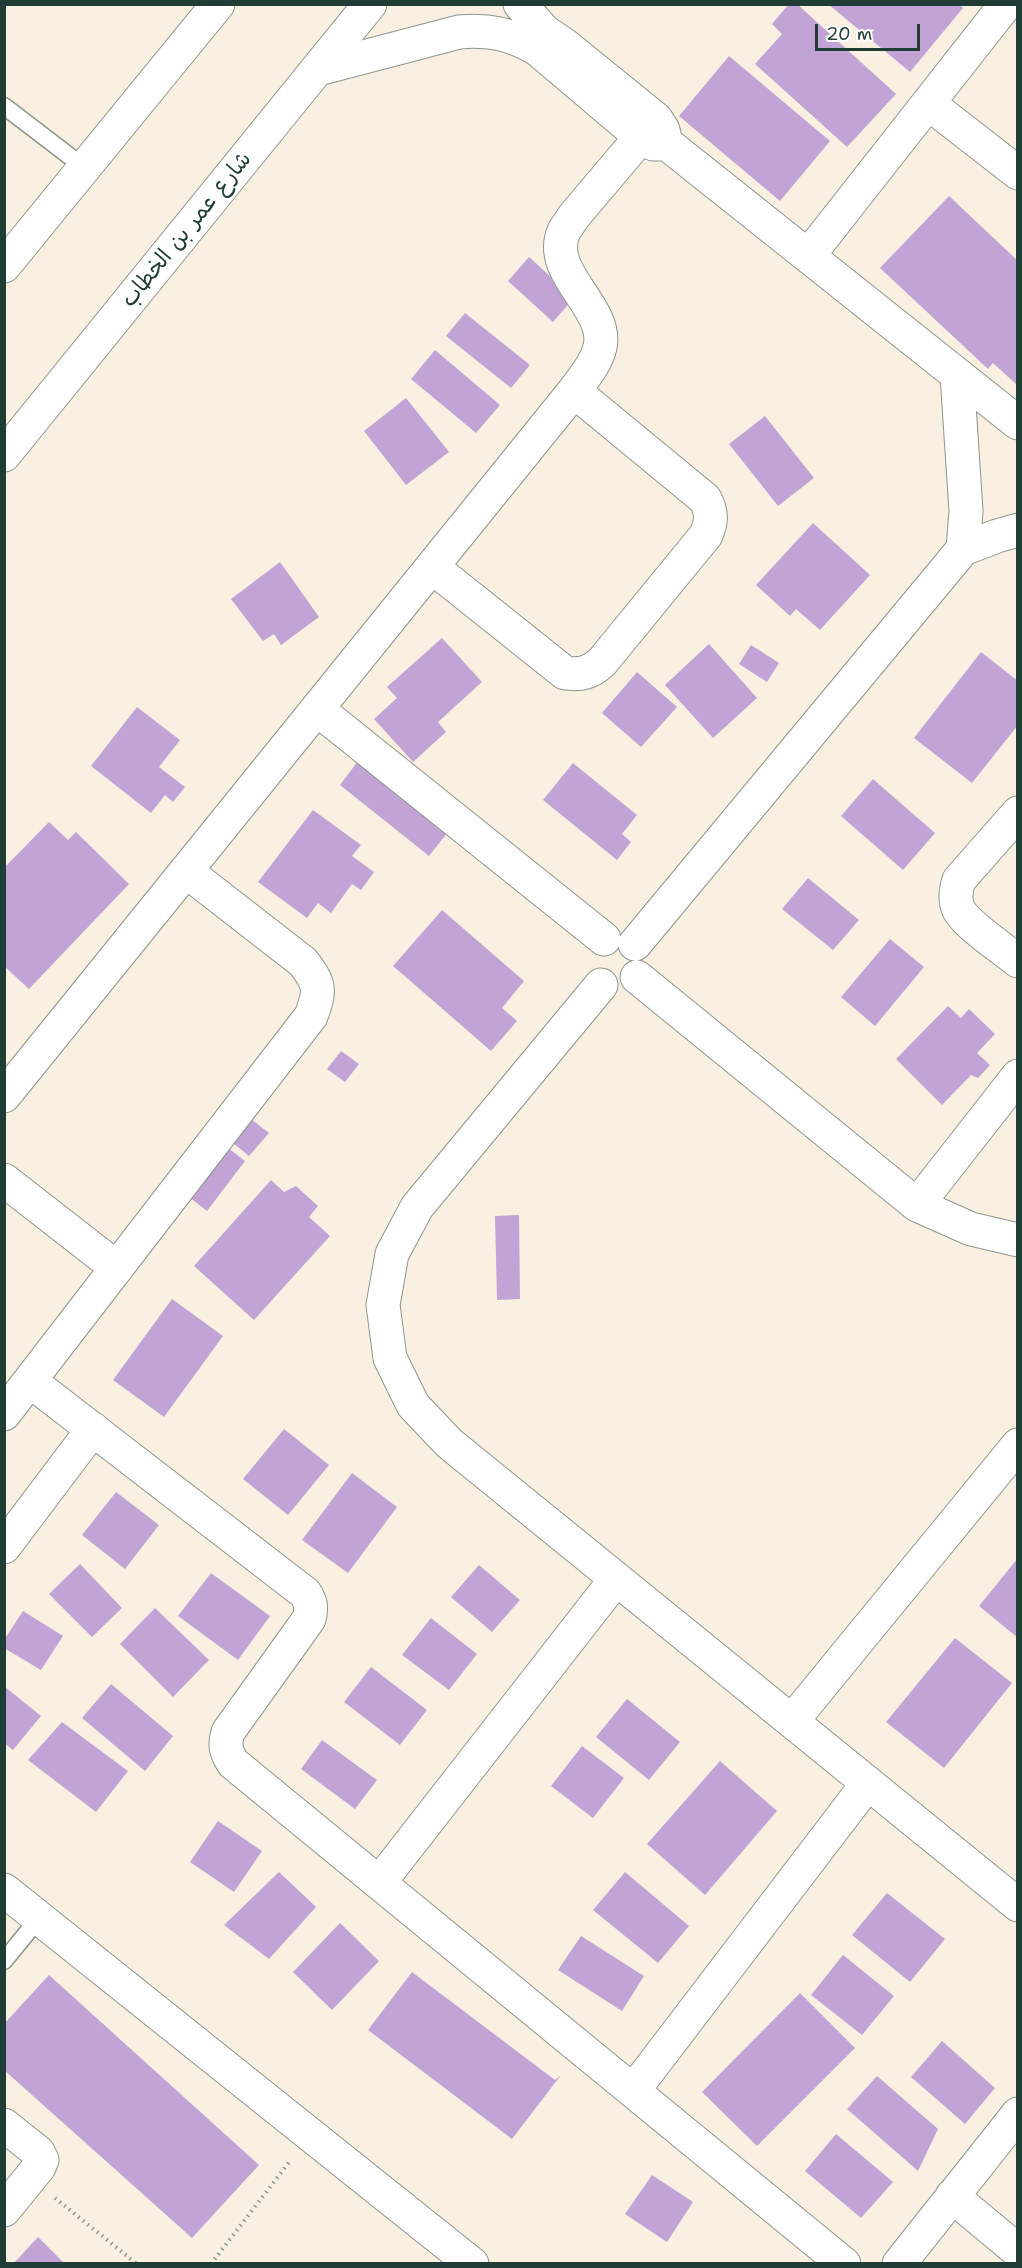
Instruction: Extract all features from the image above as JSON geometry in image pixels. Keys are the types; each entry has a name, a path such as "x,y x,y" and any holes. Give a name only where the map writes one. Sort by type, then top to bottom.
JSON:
{"street":[{"path":"4,266 218,4"},
{"name":"شارع عمر بن الخطاب","path":"4,455 370,4"},
{"path":"520,4 544,31 559,54 654,133 1017,423"},
{"path":"808,256 1006,4"},
{"path":"318,69 459,32 479,30 500,33 519,39 537,49 559,54"},
{"path":"928,103 1017,173"},
{"path":"4,1096 596,361 601,345 599,328 567,273 561,253 563,233 574,216 654,133"},
{"path":"957,375 966,511 963,549"},
{"path":"432,567 565,673 578,675 591,671 602,662 706,535 711,523 711,510 705,499 574,391"},
{"path":"635,944 963,549 1017,530"},
{"path":"317,709 604,939"},
{"path":"1017,813 959,880 955,894 958,908 966,919 1017,961"},
{"path":"4,1414 311,1016 318,997 315,978 303,962 186,871"},
{"path":"620,936 635,944 641,960 637,977 630,984 621,988 601,985 593,977 589,967 590,955 595,945 604,939 620,936"},
{"path":"637,977 917,1205 971,1229 1017,1240"},
{"path":"601,985 417,1207 392,1254 383,1305 390,1358 413,1405 448,1443 1017,1905"},
{"path":"917,1205 1017,1076"},
{"path":"4,1180 117,1268"},
{"path":"30,1381 305,1593 310,1600 312,1610 309,1619 228,1732 225,1743 227,1754 233,1763 844,2264"},
{"path":"5,1546 93,1429"},
{"path":"792,1721 1017,1445"},
{"path":"379,1883 616,1579"},
{"path":"633,2091 868,1783"},
{"path":"4,1890 472,2264"},
{"path":"899,2264 1017,2114"},
{"path":"4,2125 41,2155 41,2164 4,2210"},
{"path":"952,2196 1017,2251"}],"lane":[{"path":"4,106 85,168"},
{"path":"4,1961 39,1918"}],"path":[{"path":"211,2264 311,2134"},
{"path":"30,2178 137,2264"}],"building":[{"path":"789,4 797,4 896,94 847,147 755,64 782,34 772,24"},
{"path":"828,4 959,4 963,8 910,72"},
{"path":"729,56 830,141 780,201 679,116"},
{"path":"949,196 1018,261 1018,386 993,363 988,369 880,268"},
{"path":"529,257 574,298 553,322 508,281"},
{"path":"465,313 530,365 511,388 446,336"},
{"path":"435,350 500,405 476,433 411,379"},
{"path":"406,398 449,452 406,485 364,431"},
{"path":"765,416 814,478 778,506 729,444"},
{"path":"813,523 870,575 820,630 796,609 790,616 756,585"},
{"path":"280,562 319,617 281,645 274,634 263,641 231,599"},
{"path":"442,638 482,682 438,722 446,732 413,762 374,719 397,698 387,687"},
{"path":"709,644 757,698 713,738 665,685"},
{"path":"751,645 779,663 767,682 739,664"},
{"path":"981,652 1018,681 1018,725 972,783 914,738"},
{"path":"637,672 677,707 641,747 602,713"},
{"path":"137,707 180,740 159,767 185,787 173,802 165,795 151,813 91,766"},
{"path":"358,761 448,832 429,856 340,785"},
{"path":"573,763 637,815 622,834 631,842 617,860 543,800"},
{"path":"873,779 935,833 903,870 841,816"},
{"path":"313,810 361,845 352,856 374,872 361,890 352,884 331,913 318,903 307,918 258,882"},
{"path":"49,822 68,840 76,832 129,884 29,989 4,966 4,868"},
{"path":"808,878 859,920 833,950 782,909"},
{"path":"442,910 524,981 502,1008 517,1021 491,1051 393,966"},
{"path":"890,939 924,967 875,1026 841,997"},
{"path":"948,1006 961,1018 969,1009 995,1034 977,1053 990,1065 978,1078 971,1075 942,1105 896,1059"},
{"path":"341,1051 359,1064 345,1082 327,1069"},
{"path":"247,1116 269,1133 249,1156 228,1139"},
{"path":"227,1147 245,1161 207,1211 189,1197"},
{"path":"271,1180 284,1192 296,1186 318,1206 309,1217 330,1236 254,1320 194,1266"},
{"path":"519,1215 520,1299 497,1300 495,1216"},
{"path":"172,1299 223,1336 164,1417 113,1380"},
{"path":"284,1429 329,1465 288,1515 243,1479"},
{"path":"352,1473 397,1507 348,1573 302,1540"},
{"path":"116,1492 159,1525 125,1569 82,1535"},
{"path":"1018,1558 1018,1638 979,1606"},
{"path":"80,1564 122,1608 92,1637 49,1594"},
{"path":"479,1565 520,1600 492,1632 451,1597"},
{"path":"211,1573 270,1616 238,1660 178,1616"},
{"path":"155,1608 209,1660 173,1697 120,1644"},
{"path":"23,1611 63,1636 41,1670 4,1648 4,1640"},
{"path":"431,1618 477,1654 449,1690 402,1655"},
{"path":"955,1638 1012,1683 944,1768 886,1722"},
{"path":"371,1667 427,1710 400,1745 344,1702"},
{"path":"111,1684 173,1736 145,1771 82,1718"},
{"path":"4,1686 41,1716 13,1750 4,1743"},
{"path":"627,1699 680,1742 649,1780 596,1737"},
{"path":"62,1722 128,1771 96,1812 28,1760"},
{"path":"322,1740 377,1780 355,1809 301,1769"},
{"path":"582,1746 624,1778 593,1818 551,1786"},
{"path":"720,1761 777,1811 705,1895 647,1844"},
{"path":"218,1821 262,1851 234,1892 190,1862"},
{"path":"279,1872 316,1907 269,1959 224,1925"},
{"path":"625,1872 689,1926 658,1963 593,1910"},
{"path":"887,1893 945,1939 910,1982 852,1935"},
{"path":"340,1923 379,1961 332,2010 293,1972"},
{"path":"581,1936 644,1976 622,2011 558,1970"},
{"path":"843,1955 894,1996 862,2035 811,1995"},
{"path":"412,1972 555,2080 561,2075 512,2139 368,2030"},
{"path":"49,1975 259,2165 192,2238 4,2070 4,2024"},
{"path":"800,1993 855,2048 757,2146 702,2092"},
{"path":"942,2041 995,2088 965,2124 911,2077"},
{"path":"877,2076 938,2129 918,2171 847,2109"},
{"path":"836,2134 893,2182 861,2218 805,2171"},
{"path":"652,2175 693,2202 667,2242 625,2214"},
{"path":"38,2237 65,2264 13,2264"}]}
